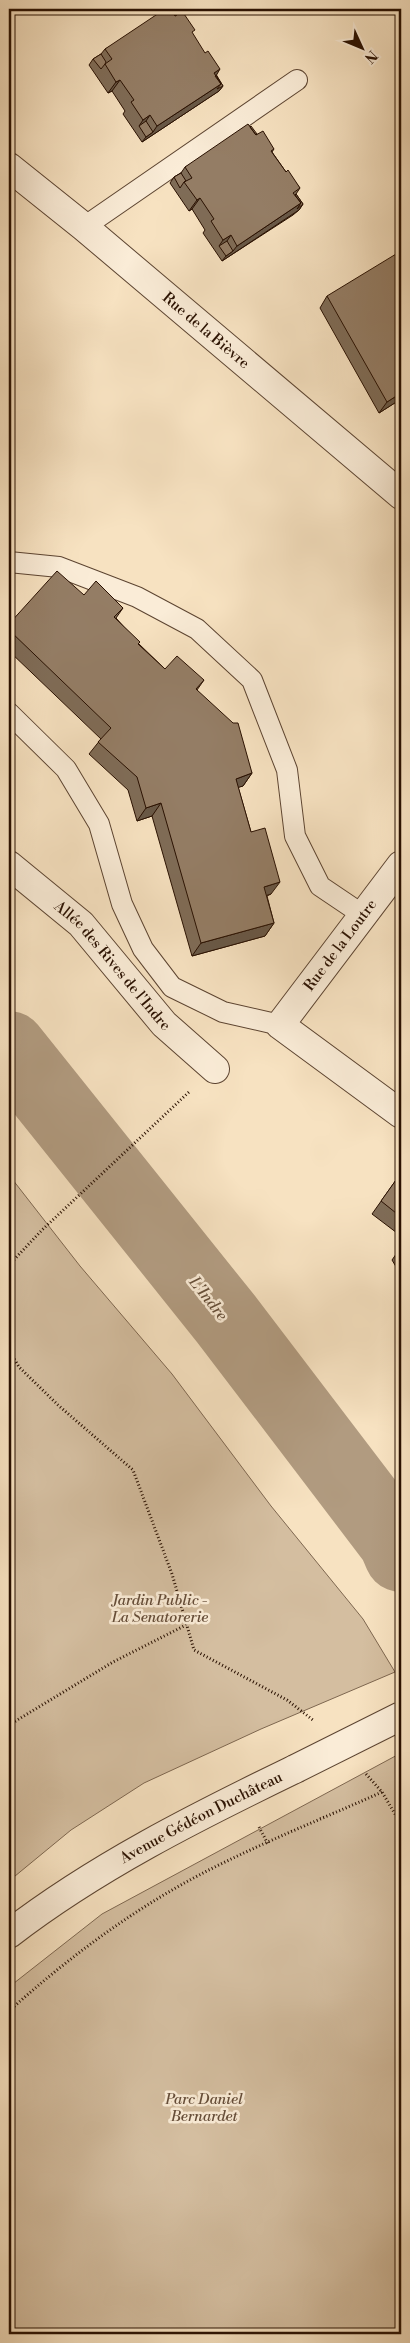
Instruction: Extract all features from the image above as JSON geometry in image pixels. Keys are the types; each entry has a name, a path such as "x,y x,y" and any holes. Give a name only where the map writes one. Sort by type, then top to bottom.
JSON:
{"street":[{"name":"Rue de la Bièvre","path":"9,168 84,227 401,495"},
{"name":"Allée des Rives de l'Indre","path":"9,865 81,924 164,1024 215,1069"},
{"name":"Rue de la Loutre","path":"280,1025 401,865"},
{"path":"280,1025 401,1114"},
{"name":"Avenue Gédéon Duchâteau","path":"9,1934 46,1906 198,1816 401,1716"}],"lane":[{"path":"84,227 297,80"},
{"path":"9,562 59,568 137,597 197,629 252,680 287,770 295,836 320,886 363,915"},
{"path":"9,713 66,769 100,824 122,904 143,949 172,987 223,1012 280,1025"}],"path":[{"path":"9,1265 42,1230 165,1113"},
{"path":"9,1350 19,1367 58,1405 133,1470 172,1574 194,1650 287,1700 316,1722"},
{"path":"9,1726 113,1662 187,1625"},
{"path":"362,1769 382,1792 401,1824"},
{"path":"9,2011 54,1970 115,1926 202,1874 382,1792"}],"green space":[{"name":"Jardin Public - La Senatorerie","path":"9,1175 80,1266 172,1374 271,1506 363,1619 395,1672 261,1729 144,1783 71,1830 9,1881"},
{"name":"Parc Daniel Bernardet","path":"401,1753 401,2334 9,2334 9,1987 102,1914"}],"building":[{"path":"165,9 171,9 175,16 182,11 195,30 192,32 205,53 208,51 220,69 214,73 221,84 157,126 150,115 143,120 131,102 134,100 120,80 116,82 105,64 112,59 105,49"},
{"path":"101,54 106,62 101,69 93,59"},
{"path":"216,75 223,86 217,89 221,84"},
{"path":"146,121 153,132 146,137 139,126"},
{"path":"248,124 256,135 263,131 274,149 271,151 286,172 288,170 300,188 293,193 301,203 237,246 231,235 223,240 211,221 214,219 200,198 197,200 184,182 192,178 185,167"},
{"path":"181,173 186,181 180,188 174,177"},
{"path":"296,194 303,204 297,209 301,203"},
{"path":"227,241 233,251 226,256 219,246"},
{"path":"401,251 401,393 387,402 327,296"},
{"path":"57,571 84,595 96,581 123,608 114,617 140,642 138,644 165,669 177,656 204,680 196,689 233,723 238,723 252,773 236,779 251,832 265,828 280,882 264,887 274,923 201,943 161,803 146,808 137,777 98,742 111,728 9,630 9,624"},
{"path":"401,1173 401,1217 381,1201"}],"waterway":[{"name":"L'Indre","path":"9,1048 226,1319 395,1541 401,1555"}]}
